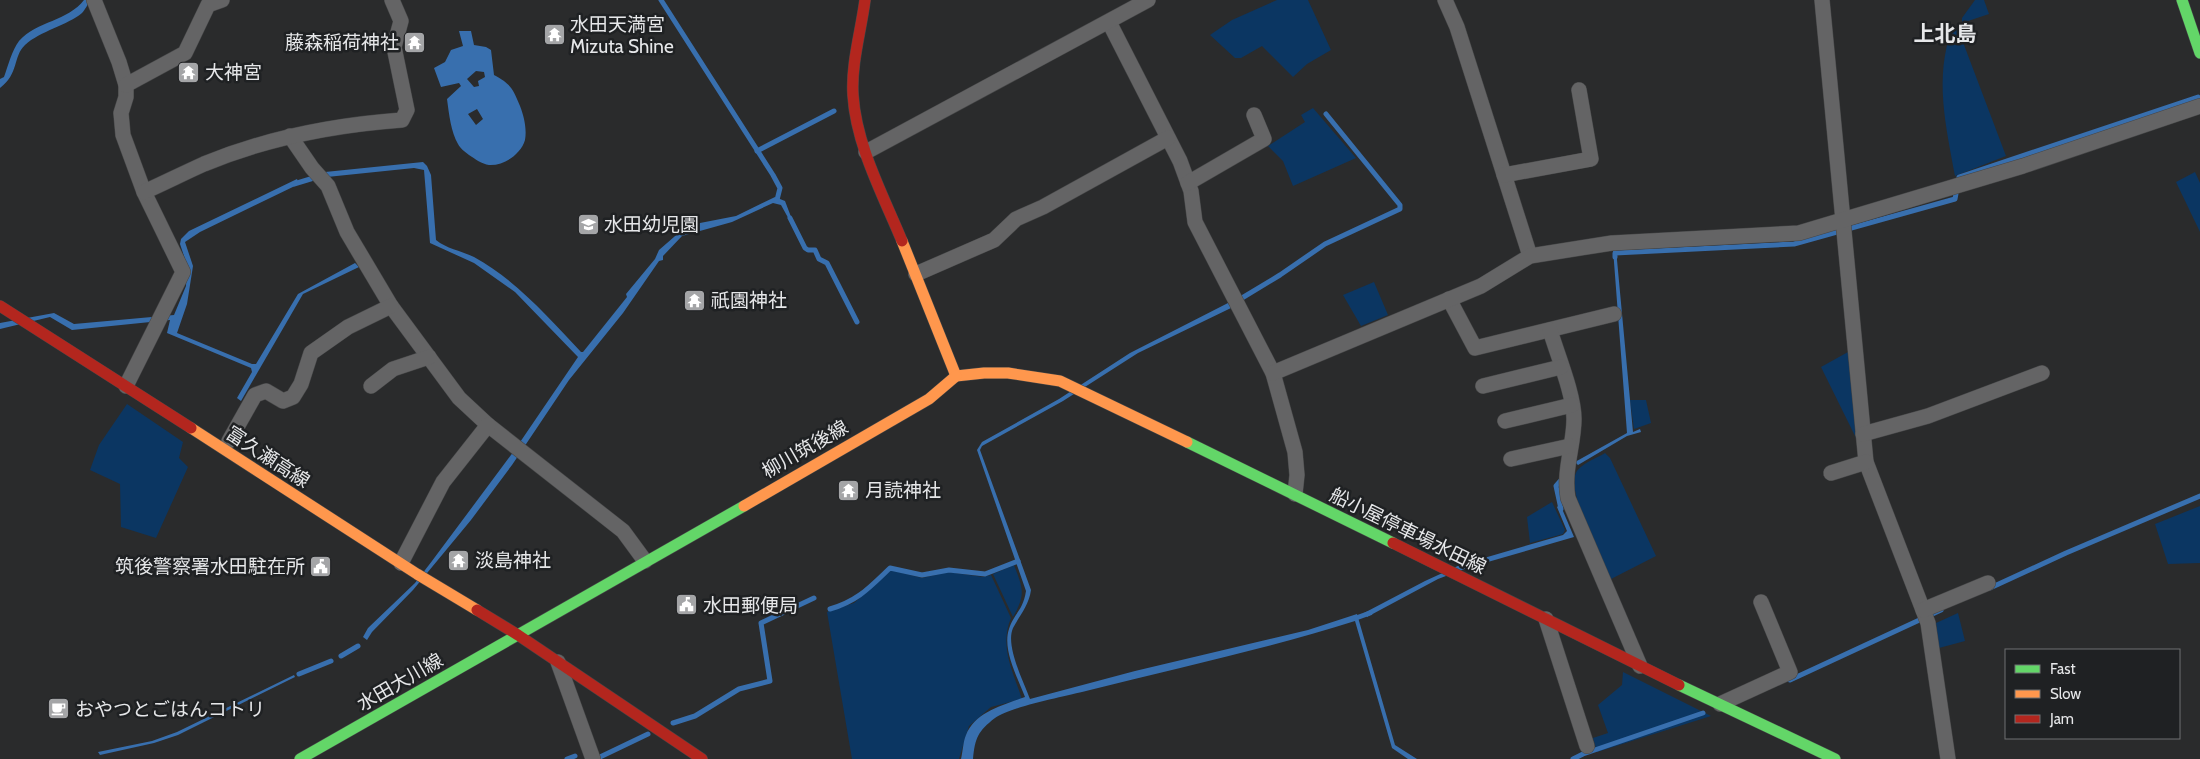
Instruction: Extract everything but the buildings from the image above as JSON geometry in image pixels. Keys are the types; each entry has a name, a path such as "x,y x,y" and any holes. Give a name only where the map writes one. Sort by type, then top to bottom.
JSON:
{"main road":[{"path":"865,0 853,94 855,113 866,152 956,376"},
{"path":"2182,0 2200,53"},
{"name":"富久瀬高線","path":"0,306 401,563 518,635"},
{"name":"船小屋停車場水田線","path":"956,376 986,371 1023,373 1060,381 1295,494 1640,666 1835,759"},
{"name":"柳川筑後線","path":"518,635 929,399 956,376"},
{"path":"518,635 702,759"},
{"name":"水田大川線","path":"300,759 518,635"}],"street":[{"path":"94,0 120,62 126,85 126,97 121,113 123,135 144,192 183,272 126,386"},
{"path":"126,85 185,53 208,6 222,0"},
{"path":"144,192 203,164 290,136 356,123 402,120 406,110 394,47 401,21 392,0"},
{"path":"866,152 1148,0"},
{"path":"1445,0 1457,27 1530,256"},
{"path":"1822,0 1866,462 1928,623 1948,759"},
{"path":"1109,22 1168,138 1188,183 1195,222 1273,373 1295,452 1297,475 1295,494"},
{"path":"1504,175 1591,159 1579,90"},
{"path":"1273,373 1481,286 1530,256 1612,243 1799,233 2023,166 2200,106"},
{"path":"1188,183 1264,139 1254,115"},
{"path":"290,136 312,168 328,186 347,232 391,306 459,398 488,425 623,531 645,561"},
{"path":"916,274 994,240 1016,219 1043,207 1168,138"},
{"path":"1449,299 1475,348 1614,314"},
{"path":"229,441 255,395 266,391 283,401 293,397 301,384 311,353 348,327 391,306"},
{"path":"1550,330 1574,418 1566,485 1568,498 1640,666"},
{"path":"371,386 393,369 429,357"},
{"path":"1483,386 1561,367"},
{"path":"1863,434 1928,416 2042,373"},
{"path":"1505,421 1572,406"},
{"path":"401,563 442,482 488,425"},
{"path":"1511,460 1570,446"},
{"path":"1831,473 1866,462"},
{"path":"1923,610 1988,583"},
{"path":"1720,704 1790,672 1761,602"},
{"path":"1546,619 1587,746"},
{"path":"558,662 593,759"}],"shaded area":[{"path":"84,0 90,0 82,13 31,40 21,49 10,77 0,88 0,79 4,77 12,53 19,41 34,29 70,12"},
{"path":"1277,0 1308,0 1331,50 1307,64 1293,77 1262,46 1241,58 1235,58 1210,35 1232,20"},
{"path":"1975,0 1984,0 1989,14 1962,23 1962,18"},
{"path":"1952,29 1958,29 2006,156 1955,176 1943,102 1944,66"},
{"path":"459,31 471,31 474,45 491,50 494,75 511,88 524,118 526,136 520,150 506,161 495,165 484,164 476,160 460,147 451,123 447,99 461,86 459,83 441,87 434,68 445,62 451,50 463,46","holes":["476,71 484,72 485,77 478,81 479,86 474,87 467,79","477,109 483,119 476,125 468,114"]},
{"path":"1313,108 1356,158 1293,186 1283,161 1268,146 1305,122 1301,115"},
{"path":"423,162 431,175 436,240 445,246 474,257 504,277 531,300 581,352 583,352 627,297 626,294 655,259 659,250 682,230 700,223 736,216 775,197 785,201 793,222 791,223 781,205 773,203 732,222 682,236 663,256 663,260 659,261 623,313 569,380 512,465 471,520 413,590 372,632 367,640 363,637 368,628 415,583 514,451 578,357 515,292 474,263 430,243 424,170 414,168 327,177 325,172"},
{"path":"2195,172 2200,183 2200,232 2176,182"},
{"path":"297,179 299,184 200,232 185,242 193,266 187,304 177,333 252,364 256,364 298,294 355,263 359,267 303,294 241,401 237,398 252,372 251,368 167,333 170,320 72,330 50,317 0,329 0,323 54,313 74,324 174,315 186,286 187,265 180,244 181,239 189,231"},
{"path":"1613,249 1616,249 1633,432 1640,429 1641,432 1627,436 1578,465 1575,462 1627,433"},
{"path":"1374,282 1388,315 1361,326 1343,295"},
{"path":"1228,303 1231,308 1138,353 1063,401 982,446 980,450 1031,590 1011,636 1013,654 1030,699 1135,671 1308,630 1357,614 1395,745 1417,759 1408,759 1392,748 1355,621 1255,649 1013,710 995,718 981,731 976,740 973,759 961,759 966,735 976,720 991,710 1025,697 1009,655 1007,637 1011,624 1023,603 1026,591 977,450 982,442 1059,399 1130,353"},
{"path":"1848,352 1858,442 1821,367"},
{"path":"1630,400 1646,400 1651,423 1634,429"},
{"path":"127,404 183,442 179,458 188,467 156,538 121,527 120,484 90,470 99,445"},
{"path":"1605,453 1610,458 1656,556 1611,579 1586,526 1580,510 1574,482 1576,473 1581,467"},
{"path":"1552,502 1565,530 1563,534 1530,543 1527,517"},
{"path":"1560,504 1574,537 1467,568 1438,579 1367,617 1364,613 1460,565 1563,535 1567,531 1557,507"},
{"path":"2200,506 2200,563 2168,564 2155,524"},
{"path":"1014,565 1022,591 1020,603 1013,617 993,574"},
{"path":"891,570 922,578 948,572 983,577 991,575 1011,618 1006,639 1007,649 1011,669 1022,699 991,707 969,726 959,759 852,759 827,612 854,603"},
{"path":"1958,613 1965,641 1939,648 1936,623"},
{"path":"1623,672 1711,716 1597,752 1593,738 1608,733 1598,705 1622,685"},
{"path":"294,675 295,677 178,735 154,743 100,755 98,752 152,741 177,732"}],"waterway":[{"path":"661,0 773,175 780,188 777,200"},
{"path":"1615,257 1615,253 1794,244 1955,199 1959,177 2198,97"},
{"path":"757,151 834,111"},
{"path":"1237,301 1280,275 1325,244 1400,209 1400,205 1326,114"},
{"path":"294,184 317,177"},
{"path":"790,218 805,248 815,250 819,259 827,263 857,322"},
{"path":"1561,509 1556,486 1563,478"},
{"path":"1990,588 2066,553 2200,496"},
{"path":"830,609 856,598 890,568 922,575 949,570 985,574 1018,561"},
{"path":"673,723 695,716 739,689 770,681 761,623 814,598"},
{"path":"1790,680 1941,610"},
{"path":"1356,618 1370,613"},
{"path":"341,656 358,646"},
{"path":"299,674 331,661"},
{"path":"1573,759 1703,713"},
{"path":"600,757 648,734"},
{"path":"567,759 575,756"}],"traffic: fast":[{"path":"2182,0 2200,53"},
{"path":"1187,442 1393,543"},
{"path":"300,759 744,506"},
{"path":"1679,685 1835,759"}],"traffic: slow":[{"path":"902,241 956,376"},
{"path":"956,376 1008,373 1060,381 1187,442"},
{"path":"744,506 929,399 956,376"},
{"path":"191,428 417,574 477,610"}],"traffic: jam":[{"path":"865,0 853,71 855,114 872,170 902,241"},
{"path":"0,306 191,428"},
{"path":"1393,543 1679,685"},
{"path":"477,610 518,635 702,759"}],"place":[{"name":"水田天満宮 Mizuta Shine","path":"554,35"},
{"name":"藤森稲荷神社","path":"415,42"},
{"name":"大神宮","path":"189,72"},
{"name":"水田幼児園","path":"588,224"},
{"name":"祇園神社","path":"695,300"},
{"name":"月読神社","path":"849,490"},
{"name":"淡島神社","path":"459,560"},
{"name":"筑後警察署水田駐在所","path":"321,566"},
{"name":"水田郵便局","path":"687,605"},
{"name":"おやつとごはんコトリ","path":"59,709"}],"district":[{"name":"上北島","path":"1945,33"}]}
